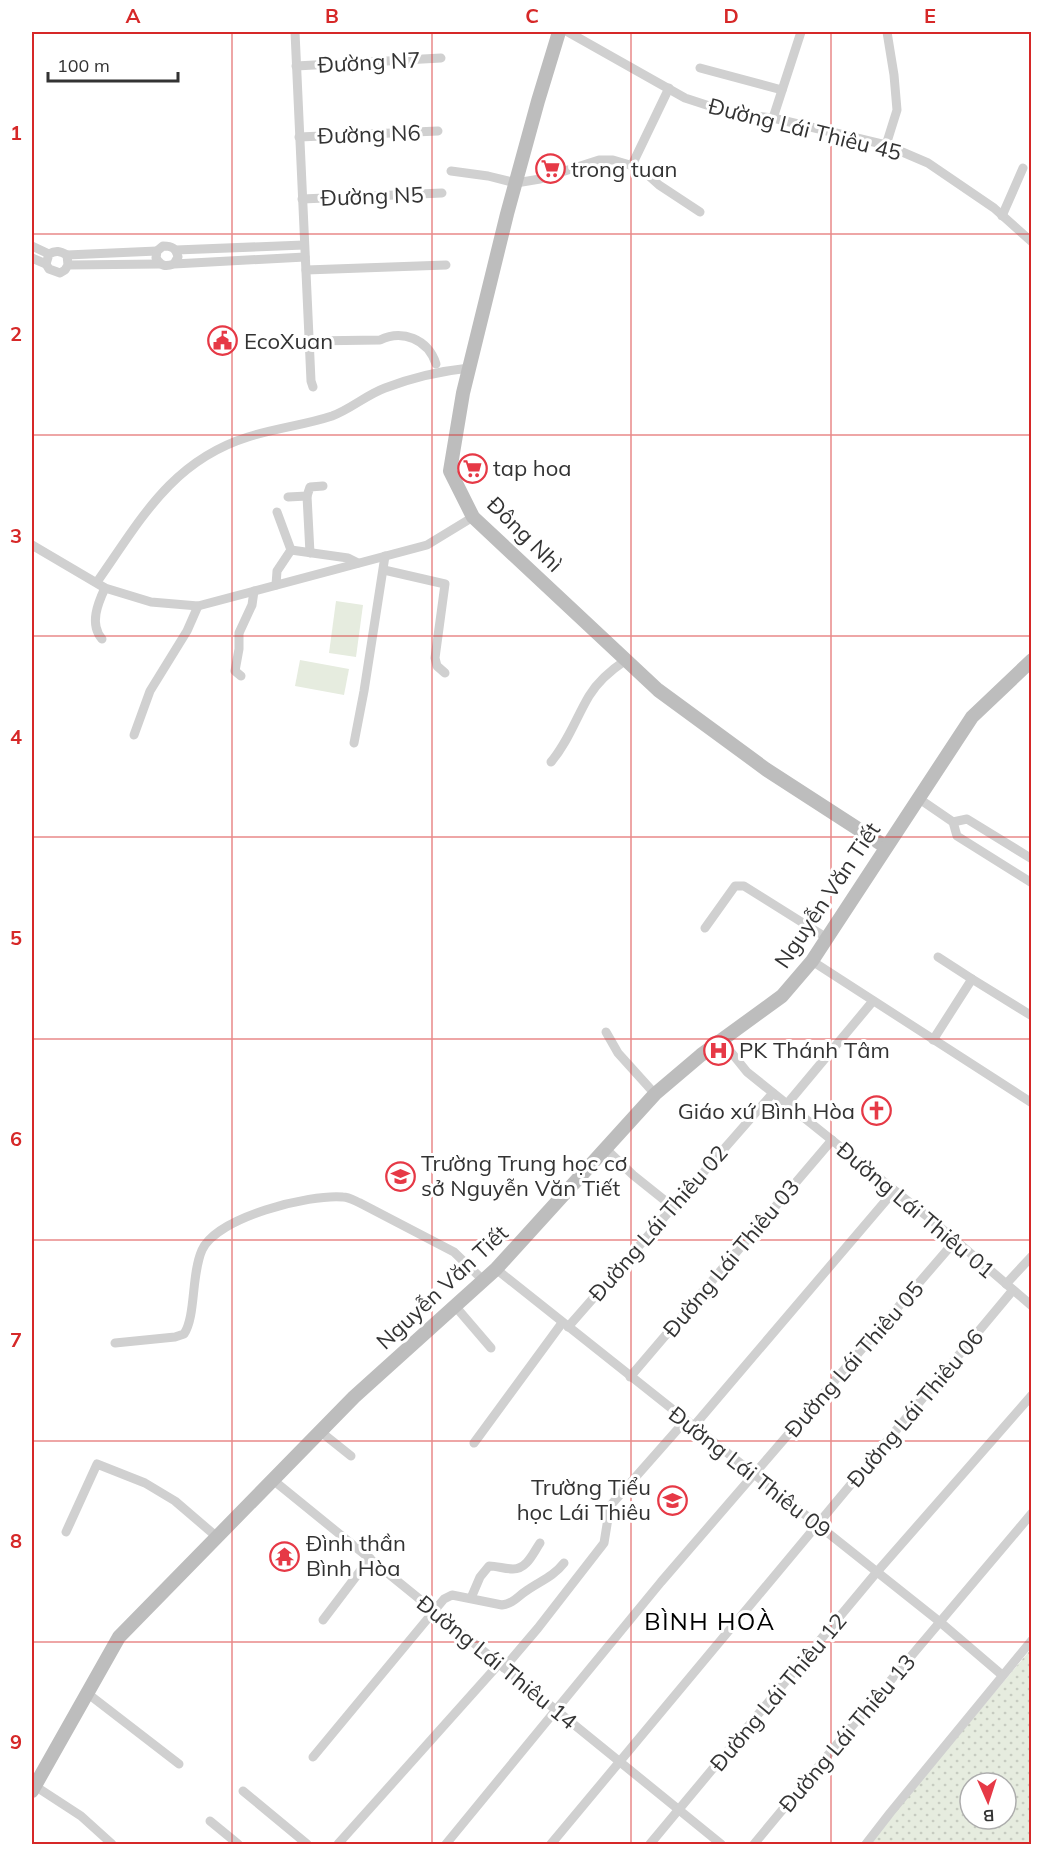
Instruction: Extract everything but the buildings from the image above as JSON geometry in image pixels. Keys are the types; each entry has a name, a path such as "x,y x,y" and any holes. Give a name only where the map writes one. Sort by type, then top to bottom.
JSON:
{"street":[{"path":"295,32 310,381 313,387"},
{"name":"Đông Nhì","path":"559,32 516,183 469,368 450,471 473,517 658,690 767,770 886,847"},
{"name":"Đường Lái Thiêu 45","path":"568,32 686,98 731,113 773,118 886,145 928,163 994,208 1032,242"},
{"path":"773,118 798,32"},
{"path":"886,145 897,110 887,32"},
{"name":"Đường N7","path":"296,66 441,58"},
{"path":"700,68 782,90"},
{"path":"632,165 669,88"},
{"name":"Đường N6","path":"300,137 438,131"},
{"path":"451,171 488,176 516,183 540,179 599,160 613,160 640,168 659,185 700,212"},
{"path":"1002,216 1023,168"},
{"name":"Đường N5","path":"302,199 442,193"},
{"path":"68,260 157,251 163,246 170,246 176,250 304,245"},
{"path":"32,246 47,259 49,269 60,273 65,270 68,260"},
{"path":"174,264 178,257 176,250"},
{"path":"47,259 53,251 61,251 68,260 160,264 167,267 174,264 305,257"},
{"path":"157,251 156,258 160,264"},
{"path":"32,258 47,259"},
{"path":"306,270 446,265"},
{"path":"309,341 380,340 388,336 409,336 420,341 434,357 436,364"},
{"path":"102,639 98,635 96,622 101,585 153,502 191,466 210,454 248,437 334,415 384,388 441,371 469,368"},
{"path":"310,553 307,491 310,487 323,486"},
{"path":"288,497 307,496"},
{"path":"277,512 291,550"},
{"path":"32,545 56,561 101,585 151,602 198,606 427,545 473,517"},
{"path":"291,550 348,558 358,563"},
{"path":"276,585 277,570 291,550"},
{"path":"354,742 385,556"},
{"path":"384,570 446,584 435,658 437,666 445,673"},
{"path":"241,676 234,671 239,649 239,633 252,605 254,591"},
{"path":"134,735 150,691 187,631 198,606"},
{"path":"551,762 571,733 596,687 608,673 626,660"},
{"name":"Nguyễn Văn Tiết","path":"33,1789 119,1637 375,1377 496,1269 655,1095 701,1055 782,996 812,961 972,717 1032,660"},
{"path":"918,798 952,822 957,836 1032,883"},
{"path":"952,822 967,819 1030,859 1018,875"},
{"path":"705,928 735,886 744,886 827,938"},
{"path":"938,957 1032,1016"},
{"path":"812,961 1032,1103"},
{"path":"933,1040 972,979"},
{"path":"787,1104 873,1001"},
{"path":"606,1032 618,1053 655,1095"},
{"name":"Đường Lái Thiêu 01","path":"722,1041 747,1072 956,1241 1032,1306"},
{"name":"Đường Lái Thiêu 02","path":"474,1443 565,1325 773,1093"},
{"name":"Đường Lái Thiêu 03","path":"630,1377 832,1140"},
{"path":"606,1149 633,1175 673,1207"},
{"path":"693,1427 894,1191"},
{"path":"115,1343 175,1337 184,1334 190,1321 196,1267 203,1247 217,1234 239,1220 263,1209 310,1199 346,1197 360,1203 454,1252 484,1281"},
{"name":"Đường Lái Thiêu 05","path":"446,1845 661,1582 956,1241"},
{"name":"Đường Lái Thiêu 06","path":"551,1845 817,1526 1032,1256"},
{"name":"Đường Lái Thiêu 09","path":"496,1269 940,1622 1002,1675"},
{"path":"455,1306 491,1348"},
{"name":"Đường Lái Thiêu 12","path":"650,1845 842,1617 876,1573 1032,1395"},
{"path":"338,1845 538,1628 604,1543 610,1506 685,1420"},
{"path":"321,1432 351,1456"},
{"path":"66,1532 97,1464 145,1483 175,1501 217,1537"},
{"name":"Đường Lái Thiêu 14","path":"273,1480 721,1845"},
{"name":"Đường Lái Thiêu 13","path":"754,1845 1032,1513"},
{"path":"471,1598 480,1577 489,1566 520,1568 526,1564 540,1543"},
{"path":"323,1620 370,1558"},
{"path":"312,1757 444,1599 452,1595 502,1605 514,1602 525,1592 555,1574 564,1563"},
{"path":"866,1845 1032,1640"},
{"path":"87,1693 179,1764"},
{"path":"33,1789 81,1816 112,1845"},
{"path":"243,1791 307,1845"},
{"path":"210,1821 238,1845"}],"shaded area":[{"path":"336,601 363,605 356,657 329,653"},
{"path":"300,660 349,669 344,695 295,686"},
{"path":"1031,1649 1031,1844 870,1844 893,1814"}],"place":[{"name":"trong tuan","path":"550,169"},
{"name":"EcoXuan","path":"223,341"},
{"name":"tap hoa","path":"472,468"},
{"name":"PK Thánh Tâm","path":"718,1050"},
{"name":"Giáo xứ Bình Hòa","path":"876,1111"},
{"name":"Trường Trung học cơ sở Nguyễn Văn Tiết","path":"400,1176"},
{"name":"Trường Tiểu học Lái Thiêu","path":"672,1500"},
{"name":"Đình thần Bình Hòa","path":"285,1556"}],"district":[{"name":"BÌNH HOÀ","path":"710,1621"}]}
